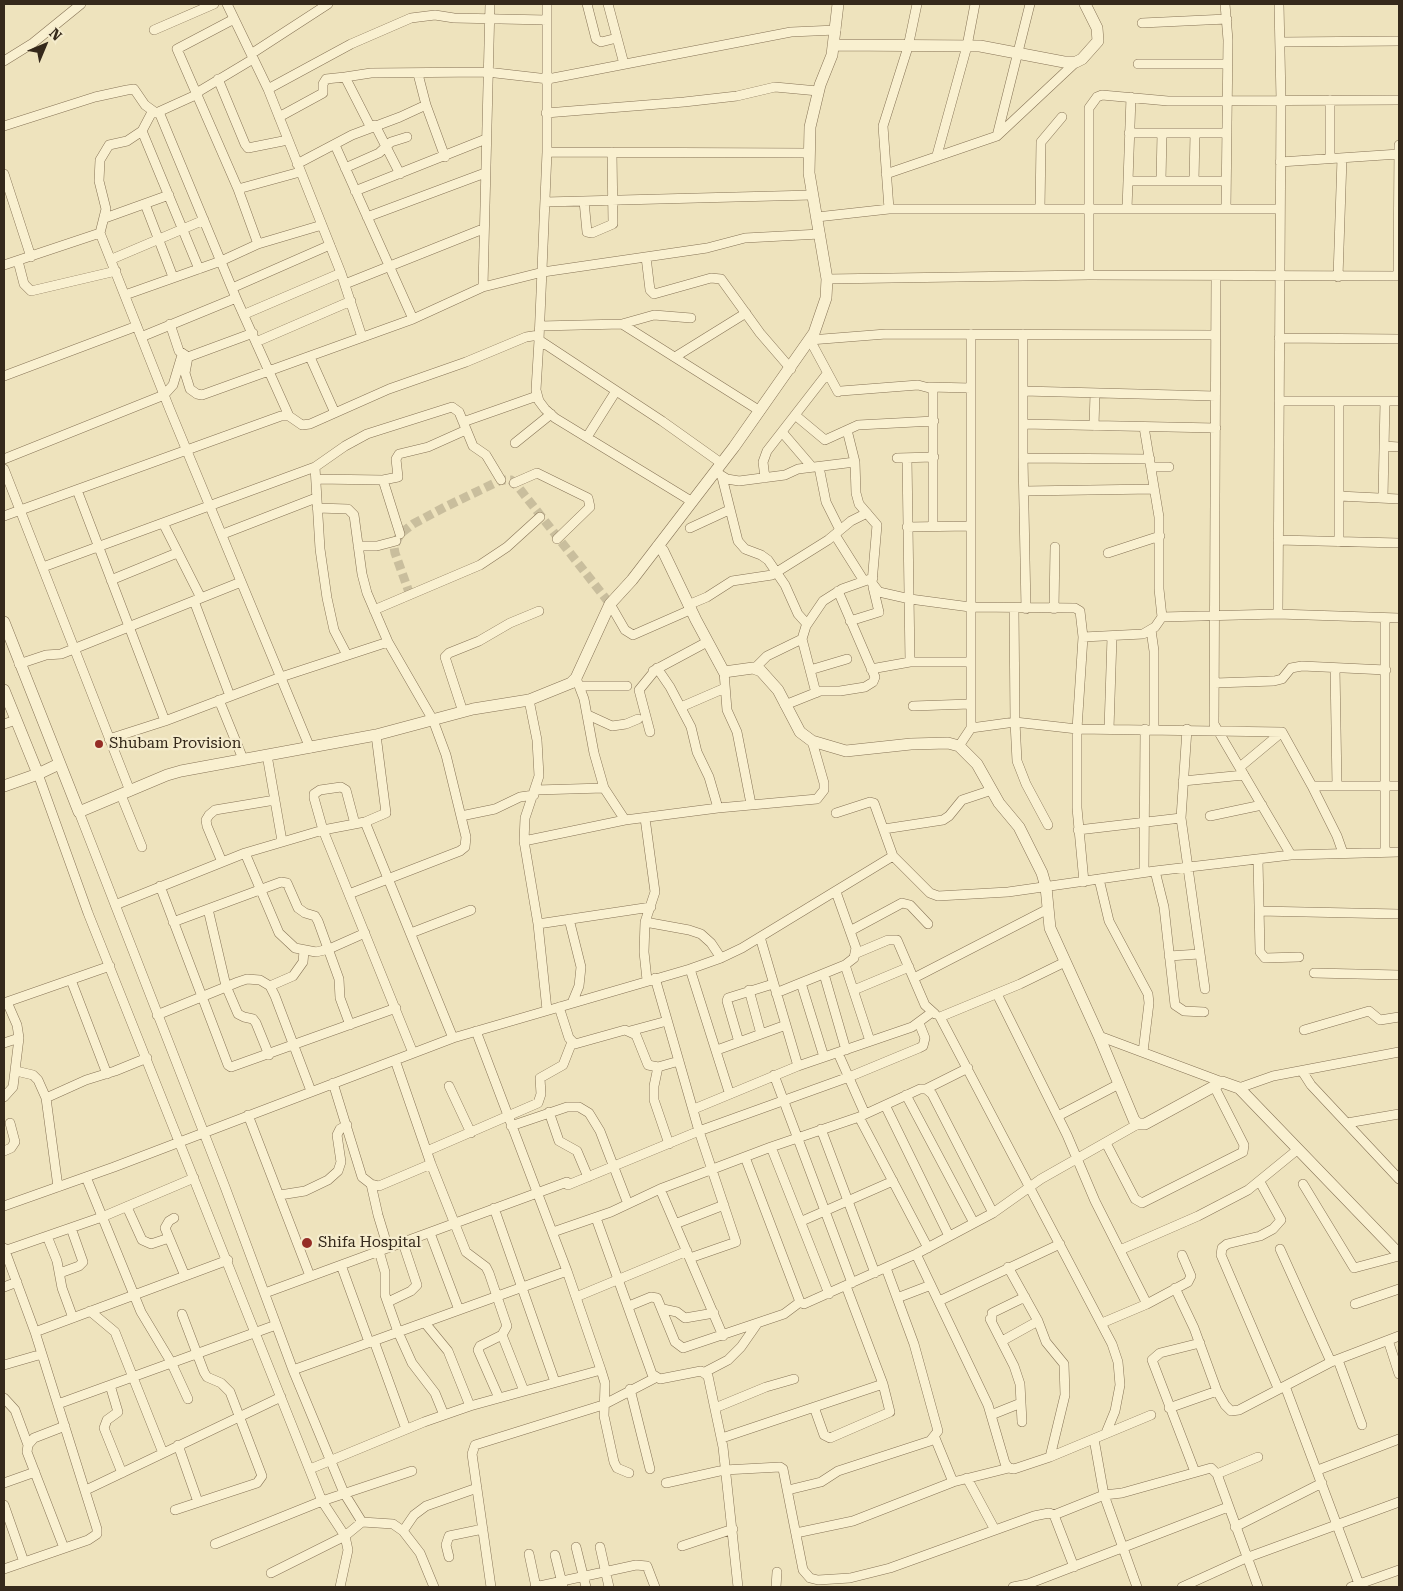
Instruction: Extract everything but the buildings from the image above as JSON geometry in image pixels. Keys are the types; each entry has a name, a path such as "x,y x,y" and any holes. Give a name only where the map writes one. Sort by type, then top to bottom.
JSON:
{"street":[{"path":"4,61 33,43 81,4"},
{"path":"154,30 214,4"},
{"path":"227,4 268,89 341,273 362,336"},
{"path":"310,748 240,582 223,534 140,337 112,259 100,234 105,218 105,198 100,181 100,160 109,145 127,141 142,131 155,112 198,93 328,4"},
{"path":"483,287 490,4"},
{"path":"547,4 547,152 543,272 535,376 537,396 551,414 691,501"},
{"path":"587,4 596,39 602,42 617,38"},
{"path":"608,4 624,64"},
{"path":"625,820 604,788 594,753 588,715 578,682 610,604 632,580 691,501 719,470 810,340 826,298 827,279 812,195 808,153 812,113 832,55 838,4"},
{"path":"888,209 883,126 908,47 917,4"},
{"path":"937,155 967,46 975,4"},
{"path":"997,136 1020,53 1030,4"},
{"path":"886,174 997,136 1096,44 1099,37 1085,4"},
{"path":"1226,4 1226,209"},
{"path":"1278,614 1281,100 1279,4"},
{"path":"268,89 400,21 435,15 454,18 547,20"},
{"path":"1142,23 1227,19"},
{"path":"234,20 177,49 198,93 238,189 258,244"},
{"path":"279,117 323,93 323,84 326,79 371,73 487,72 548,79 792,32 836,30"},
{"path":"1280,42 1399,41"},
{"path":"834,45 967,46 1076,62"},
{"path":"1138,64 1227,64"},
{"path":"418,74 426,105 445,158"},
{"path":"345,77 400,174"},
{"path":"218,79 248,148 288,140"},
{"path":"546,113 737,96 775,87 818,91"},
{"path":"4,126 95,97 134,89 155,112 204,220 288,416"},
{"path":"1089,275 1089,108 1094,100 1102,94 1168,101 1399,100"},
{"path":"1127,209 1128,133 1131,97"},
{"path":"1330,100 1330,158"},
{"path":"238,189 299,168 335,145 372,126 400,118 426,105"},
{"path":"1040,209 1041,142 1062,117"},
{"path":"142,131 199,269"},
{"path":"1128,133 1227,133"},
{"path":"1161,181 1162,133"},
{"path":"1194,181 1195,133"},
{"path":"345,168 386,147 391,142 406,136"},
{"path":"355,191 445,158 486,140"},
{"path":"335,145 413,319"},
{"path":"827,279 1089,275 1399,276 1399,145"},
{"path":"547,152 808,153"},
{"path":"584,201 585,230 592,233 613,224 615,218 611,200 612,152"},
{"path":"1280,162 1399,154"},
{"path":"1338,277 1342,158"},
{"path":"367,217 485,173"},
{"path":"4,174 32,257"},
{"path":"1128,181 1226,180"},
{"path":"545,202 812,195"},
{"path":"105,218 168,196"},
{"path":"145,204 174,277"},
{"path":"817,217 888,209 1280,209"},
{"path":"112,259 204,220"},
{"path":"125,295 221,261 258,244 322,225"},
{"path":"345,284 483,229"},
{"path":"4,265 100,234"},
{"path":"185,356 185,373 190,389 197,394 223,389 362,336 413,319 483,287 543,272 707,248 745,238 820,234"},
{"path":"232,288 330,245"},
{"path":"646,257 650,290 653,294 718,278 726,285 791,369"},
{"path":"18,261 24,284 31,291 116,271"},
{"path":"245,314 341,273"},
{"path":"1216,276 1216,617 1214,724 1291,855"},
{"path":"140,337 236,298"},
{"path":"185,356 254,337 351,301"},
{"path":"675,356 746,312"},
{"path":"4,516 186,448 281,416 288,416 302,425 310,424 389,389 466,362 526,337 622,324 654,315 691,318"},
{"path":"170,324 179,351 185,356"},
{"path":"622,324 760,411"},
{"path":"4,376 137,326"},
{"path":"539,334 719,470 739,481 765,478 815,467 855,462"},
{"path":"810,340 886,334 1216,335"},
{"path":"959,746 971,728 971,334"},
{"path":"1023,334 1026,609"},
{"path":"1279,338 1399,339"},
{"path":"810,340 840,391 929,386 971,387"},
{"path":"4,459 164,395 173,385 185,356"},
{"path":"310,357 334,413"},
{"path":"765,478 765,455 826,374"},
{"path":"929,386 934,392 933,526"},
{"path":"586,437 616,391"},
{"path":"1023,391 1216,396"},
{"path":"1094,426 1095,393"},
{"path":"316,479 383,480 398,477 396,459 399,454 428,447 465,426 537,396"},
{"path":"1279,401 1399,401"},
{"path":"1339,401 1339,542"},
{"path":"1383,498 1385,401"},
{"path":"43,567 315,467 355,439 447,408 456,409 473,446 486,455 501,480"},
{"path":"515,443 551,414"},
{"path":"795,415 825,440 864,424 934,421"},
{"path":"1024,424 1216,428"},
{"path":"1083,637 1143,634 1155,627 1162,617 1159,589 1160,536 1144,427"},
{"path":"847,430 855,462 856,493 860,504 877,525 870,582 879,612 850,621"},
{"path":"782,432 815,467 837,533 870,582 879,592 910,599 970,607 1075,608 1080,612 1083,637 1078,729 1078,830 1084,882"},
{"path":"1384,446 1399,447"},
{"path":"897,458 934,458"},
{"path":"907,458 910,662"},
{"path":"1023,458 1150,463 1169,467"},
{"path":"315,467 320,549 330,617 347,655"},
{"path":"4,469 109,739 142,848"},
{"path":"719,470 738,542 745,549 765,557 785,585 798,614 807,624"},
{"path":"514,483 537,473 588,498 590,507 558,539"},
{"path":"358,546 377,546 398,538 383,480"},
{"path":"1024,491 1154,489"},
{"path":"77,490 165,721"},
{"path":"1339,496 1399,499"},
{"path":"223,534 316,498"},
{"path":"317,508 352,511 354,515 362,574 374,610 388,642 433,720 446,755 466,838 465,847 460,851 349,894"},
{"path":"690,528 729,510"},
{"path":"610,604 625,630 633,635 689,607 732,581 761,578 776,572 837,533 850,521 867,513"},
{"path":"374,610 480,565 507,547 540,517"},
{"path":"163,523 197,600 230,696"},
{"path":"907,527 970,526"},
{"path":"1108,554 1160,536"},
{"path":"1278,540 1399,543"},
{"path":"658,546 664,551 689,607 724,672 727,710 737,732 751,804"},
{"path":"1054,609 1055,547"},
{"path":"111,580 177,553"},
{"path":"19,664 46,654 61,654 240,582"},
{"path":"816,693 802,640 807,624 823,601 838,591 870,582"},
{"path":"785,705 816,693 868,686 874,680 838,591"},
{"path":"1014,608 1016,751 1020,770 1048,825"},
{"path":"463,712 445,657 449,653 479,642 510,623 539,611"},
{"path":"1162,617 1278,614 1399,618"},
{"path":"1385,618 1385,851"},
{"path":"4,622 203,1132 293,1370 344,1493 362,1522"},
{"path":"1151,630 1154,651 1154,729"},
{"path":"1109,729 1112,636"},
{"path":"724,672 755,668 768,656 802,640"},
{"path":"109,739 165,721 281,677 388,642"},
{"path":"642,678 707,642"},
{"path":"810,670 847,659"},
{"path":"871,669 910,662 970,662"},
{"path":"1215,683 1282,680 1291,668 1302,666 1386,670"},
{"path":"657,668 681,707 690,727 697,752 709,777 718,808"},
{"path":"650,732 639,690 657,668"},
{"path":"755,668 769,677 800,732 812,741 846,752 911,744 948,743 959,746 978,764 992,790 1023,834 1042,873 1046,887 1046,910 1050,928 1100,1036 1134,1120 1138,1124"},
{"path":"1335,668 1337,786"},
{"path":"79,812 166,775 376,735 463,712 528,700 578,682 627,686"},
{"path":"681,707 725,688"},
{"path":"4,690 179,1142 228,1260 322,1501 345,1536 348,1550 340,1587"},
{"path":"219,700 243,759"},
{"path":"528,700 539,758 539,776 525,818 524,841 538,924 547,1010"},
{"path":"914,706 970,704"},
{"path":"588,715 612,726 626,724 638,719"},
{"path":"4,724 16,720"},
{"path":"971,728 1015,722 1078,729 1217,729 1282,732"},
{"path":"1144,729 1144,872"},
{"path":"1187,729 1181,818 1186,867 1205,989"},
{"path":"1183,781 1242,771 1282,732"},
{"path":"1282,732 1312,786 1337,836 1343,853"},
{"path":"115,905 245,853 323,830 365,822 383,816 387,809 376,735"},
{"path":"524,841 625,820 751,804 817,799 822,795 824,783 812,741"},
{"path":"267,755 282,841"},
{"path":"4,786 59,764"},
{"path":"1312,786 1399,786"},
{"path":"355,824 346,790 341,787 320,790 314,794 323,830 413,1053"},
{"path":"461,816 495,809 535,792 604,788"},
{"path":"884,829 943,820 949,816 962,800 992,790"},
{"path":"222,862 207,826 206,820 209,815 215,810 275,800"},
{"path":"836,813 872,802 893,856 930,893 938,896 1008,892 1144,872 1291,855 1399,852"},
{"path":"1210,816 1262,805"},
{"path":"576,1297 688,1254 736,1242 699,1132 694,1109 667,1021 651,979 644,952 645,922 654,900 655,885 644,818"},
{"path":"1078,830 1181,818"},
{"path":"365,822 453,1038"},
{"path":"245,853 279,933 286,943 304,951 316,952 328,949 365,933"},
{"path":"4,1206 86,1177 453,1038 690,969 721,958 836,892 893,856"},
{"path":"1258,860 1262,956 1265,958 1298,957"},
{"path":"1155,871 1164,907 1175,1005 1184,1011 1204,1012"},
{"path":"1099,879 1109,921 1148,994 1149,1003 1143,1052"},
{"path":"173,922 281,882 287,883 298,908 305,913 315,916 339,979 342,1003 350,1025"},
{"path":"160,886 228,1065 235,1067 396,1008"},
{"path":"836,892 856,954"},
{"path":"850,931 902,903 910,905 928,924"},
{"path":"538,924 651,907"},
{"path":"208,910 226,986 238,1014 253,1019 256,1023 269,1055"},
{"path":"411,933 471,910"},
{"path":"914,978 1046,910"},
{"path":"1259,911 1399,914"},
{"path":"569,919 582,967 579,986 572,1003"},
{"path":"645,922 701,934 710,942 721,958"},
{"path":"760,937 798,1066"},
{"path":"739,1042 727,1001 732,995 750,990 775,989 801,983 845,965 856,954 892,939 899,943 925,1005 931,1013 940,1017 1112,1344 1118,1362 1120,1385 1115,1411 1106,1433"},
{"path":"270,986 294,976 303,962 304,951"},
{"path":"1169,956 1200,954"},
{"path":"940,1017 997,994 1065,962"},
{"path":"845,965 870,1041"},
{"path":"4,1097 13,1087 19,1038 17,1025 5,1002 110,966"},
{"path":"854,990 909,967"},
{"path":"690,969 729,1092"},
{"path":"824,974 849,1077 862,1115 893,1181 928,1248"},
{"path":"1314,974 1399,975"},
{"path":"157,1014 247,979 260,980 270,986 312,1092"},
{"path":"71,980 107,1074"},
{"path":"801,983 824,1057"},
{"path":"750,990 761,1034"},
{"path":"997,994 1058,1116 1095,1200 1147,1304"},
{"path":"510,1121 538,1103 541,1094 540,1078 563,1065 572,1042 559,1007"},
{"path":"1304,1030 1369,1011 1380,1020 1399,1017"},
{"path":"694,1109 729,1092 919,1023 931,1013"},
{"path":"572,1042 580,1044 616,1031 630,1031 667,1021"},
{"path":"265,1294 455,1224 537,1191 588,1177 699,1132 849,1077 923,1046 926,1038 919,1023"},
{"path":"717,1050 786,1025"},
{"path":"476,1031 567,1271 601,1370 605,1383 603,1404 614,1462 617,1468 629,1473"},
{"path":"630,1031 636,1035 648,1065 658,1067 679,1061"},
{"path":"1100,1036 1218,1084 1239,1088 1262,1078 1399,1052"},
{"path":"4,1043 19,1038"},
{"path":"46,1098 86,1080 147,1058"},
{"path":"395,1060 431,1164 466,1252 486,1266 506,1326 502,1335 480,1346 478,1350 499,1398"},
{"path":"658,1067 654,1086 654,1100 669,1144"},
{"path":"552,1232 596,1218 660,1189 711,1169 862,1115 906,1095 926,1089 968,1068"},
{"path":"16,1071 33,1075 38,1080 46,1098 58,1187"},
{"path":"1302,1071 1311,1085 1399,1179"},
{"path":"774,1075 824,1211 883,1384 890,1412 830,1438 824,1435 814,1408"},
{"path":"334,1083 347,1125 358,1172 362,1177 371,1184 379,1186 431,1164"},
{"path":"1058,1116 1120,1084"},
{"path":"800,1302 808,1304 928,1248 993,1213 1030,1188 1138,1124 1145,1124 1218,1084"},
{"path":"1106,1143 1135,1199 1142,1203 1243,1152 1244,1144 1218,1084"},
{"path":"449,1086 471,1133"},
{"path":"1239,1088 1399,1255 1354,1268 1304,1184"},
{"path":"926,1089 932,1094 993,1213"},
{"path":"906,1095 974,1223"},
{"path":"885,1105 950,1236"},
{"path":"427,1151 471,1133 510,1121 567,1107 580,1107 589,1112 600,1131 628,1204"},
{"path":"549,1112 559,1141 576,1151 588,1177"},
{"path":"1347,1123 1399,1114"},
{"path":"248,1115 310,1276"},
{"path":"4,1151 12,1148 15,1142 10,1123"},
{"path":"280,1195 305,1191 328,1180 338,1171 341,1162 337,1135 340,1129 347,1125"},
{"path":"821,1129 875,1273"},
{"path":"771,1147 802,1221 829,1294"},
{"path":"1120,1250 1198,1216 1260,1182 1297,1150"},
{"path":"746,1157 800,1302"},
{"path":"86,1177 134,1296 148,1325 172,1362 188,1399"},
{"path":"4,1569 88,1540 97,1534 86,1490 35,1332 4,1250 102,1217 194,1178"},
{"path":"802,1221 893,1181"},
{"path":"1260,1182 1281,1220 1273,1229 1260,1236 1227,1244 1222,1248 1222,1256 1318,1470 1355,1586 1399,1570"},
{"path":"371,1184 388,1248"},
{"path":"660,1189 723,1336"},
{"path":"675,1224 724,1205"},
{"path":"127,1207 142,1240 151,1244 169,1238"},
{"path":"494,1208 523,1286 555,1382"},
{"path":"174,1218 166,1224 169,1238 185,1276"},
{"path":"596,1218 655,1378"},
{"path":"60,1274 79,1266 83,1262 71,1228"},
{"path":"430,1233 460,1310"},
{"path":"47,1236 73,1318"},
{"path":"388,1302 413,1290 417,1285 403,1243"},
{"path":"938,1301 1060,1244"},
{"path":"1280,1249 1334,1361 1362,1426"},
{"path":"379,1251 385,1272 385,1290 398,1332 415,1369 435,1393 444,1415"},
{"path":"916,1254 991,1415 1005,1463 1010,1468"},
{"path":"1102,1323 1147,1304 1188,1282 1191,1279 1182,1255"},
{"path":"35,1332 228,1260"},
{"path":"340,1265 406,1429"},
{"path":"1008,1267 1038,1321 1046,1342 1064,1364 1065,1394 1050,1457"},
{"path":"886,1268 914,1344 935,1415 938,1431 935,1438 953,1482"},
{"path":"293,1370 567,1271"},
{"path":"4,1287 17,1282"},
{"path":"897,1298 931,1285"},
{"path":"1175,1288 1200,1343 1217,1391 1225,1406 1231,1411 1239,1410 1334,1361 1399,1336"},
{"path":"1355,1304 1399,1289"},
{"path":"629,1306 654,1297 660,1301 675,1342 682,1348 723,1336 784,1314 800,1302"},
{"path":"1022,1422 1020,1384 1002,1341 990,1320 992,1319 992,1313 1025,1297"},
{"path":"663,1309 677,1312 685,1318 714,1313"},
{"path":"90,1311 115,1332 164,1453"},
{"path":"175,1510 257,1483 262,1479 230,1392 221,1383 208,1377 182,1314"},
{"path":"1002,1341 1038,1321"},
{"path":"425,1323 448,1351 470,1406"},
{"path":"491,1587 472,1454 475,1445 603,1404 655,1378 660,1379 701,1371 705,1372 728,1360 741,1347 757,1324"},
{"path":"58,1404 276,1325"},
{"path":"502,1335 524,1391"},
{"path":"1388,1340 1399,1374"},
{"path":"1195,1472 1152,1360 1160,1353 1200,1343"},
{"path":"4,1365 42,1354"},
{"path":"310,1469 406,1429 470,1406 601,1370"},
{"path":"705,1372 708,1376 722,1438 738,1587"},
{"path":"715,1408 766,1387 794,1380"},
{"path":"722,1438 883,1384"},
{"path":"110,1385 118,1412 107,1420 104,1428 122,1473"},
{"path":"630,1390 650,1469"},
{"path":"1169,1408 1217,1391"},
{"path":"4,1398 15,1410 28,1445 28,1452 35,1472 64,1548"},
{"path":"86,1490 238,1416 281,1398"},
{"path":"991,1415 1021,1403"},
{"path":"796,1534 853,1521 953,1482 1010,1468 1014,1469 1050,1457 1151,1415"},
{"path":"28,1445 34,1438 65,1426"},
{"path":"788,1490 820,1482 838,1471 935,1438"},
{"path":"1094,1439 1104,1495 1137,1587"},
{"path":"1318,1470 1399,1439"},
{"path":"178,1445 198,1502"},
{"path":"1217,1474 1258,1457"},
{"path":"666,1483 724,1470 780,1467 783,1469 788,1490 803,1570 818,1584 890,1568 1034,1516 1049,1513 1054,1515 1104,1495 1122,1493 1211,1468 1217,1474 1258,1587"},
{"path":"4,1483 35,1472"},
{"path":"215,1544 322,1501 412,1472"},
{"path":"967,1478 995,1530"},
{"path":"1235,1527 1322,1483"},
{"path":"403,1530 414,1515 426,1506 477,1488"},
{"path":"1182,1587 1246,1558 1399,1502"},
{"path":"4,1505 24,1562"},
{"path":"1013,1587 1124,1548 1228,1507"},
{"path":"1054,1515 1074,1566"},
{"path":"271,1573 345,1536 362,1522 392,1524 403,1530 420,1553 434,1587"},
{"path":"682,1546 733,1528"},
{"path":"449,1557 446,1545 449,1536 483,1529"},
{"path":"600,1547 609,1587"},
{"path":"576,1548 586,1587"},
{"path":"528,1554 536,1587 562,1584 583,1577 644,1565 650,1570 655,1587"},
{"path":"555,1554 562,1584"},
{"path":"776,1587 777,1572"}],"tunnel":[{"path":"410,595 394,547 400,534 413,524 445,507 501,480 511,480 610,604"}],"place":[{"name":"Shubam Provision","path":"99,744"},
{"name":"Shifa Hospital","path":"307,1243"}]}
